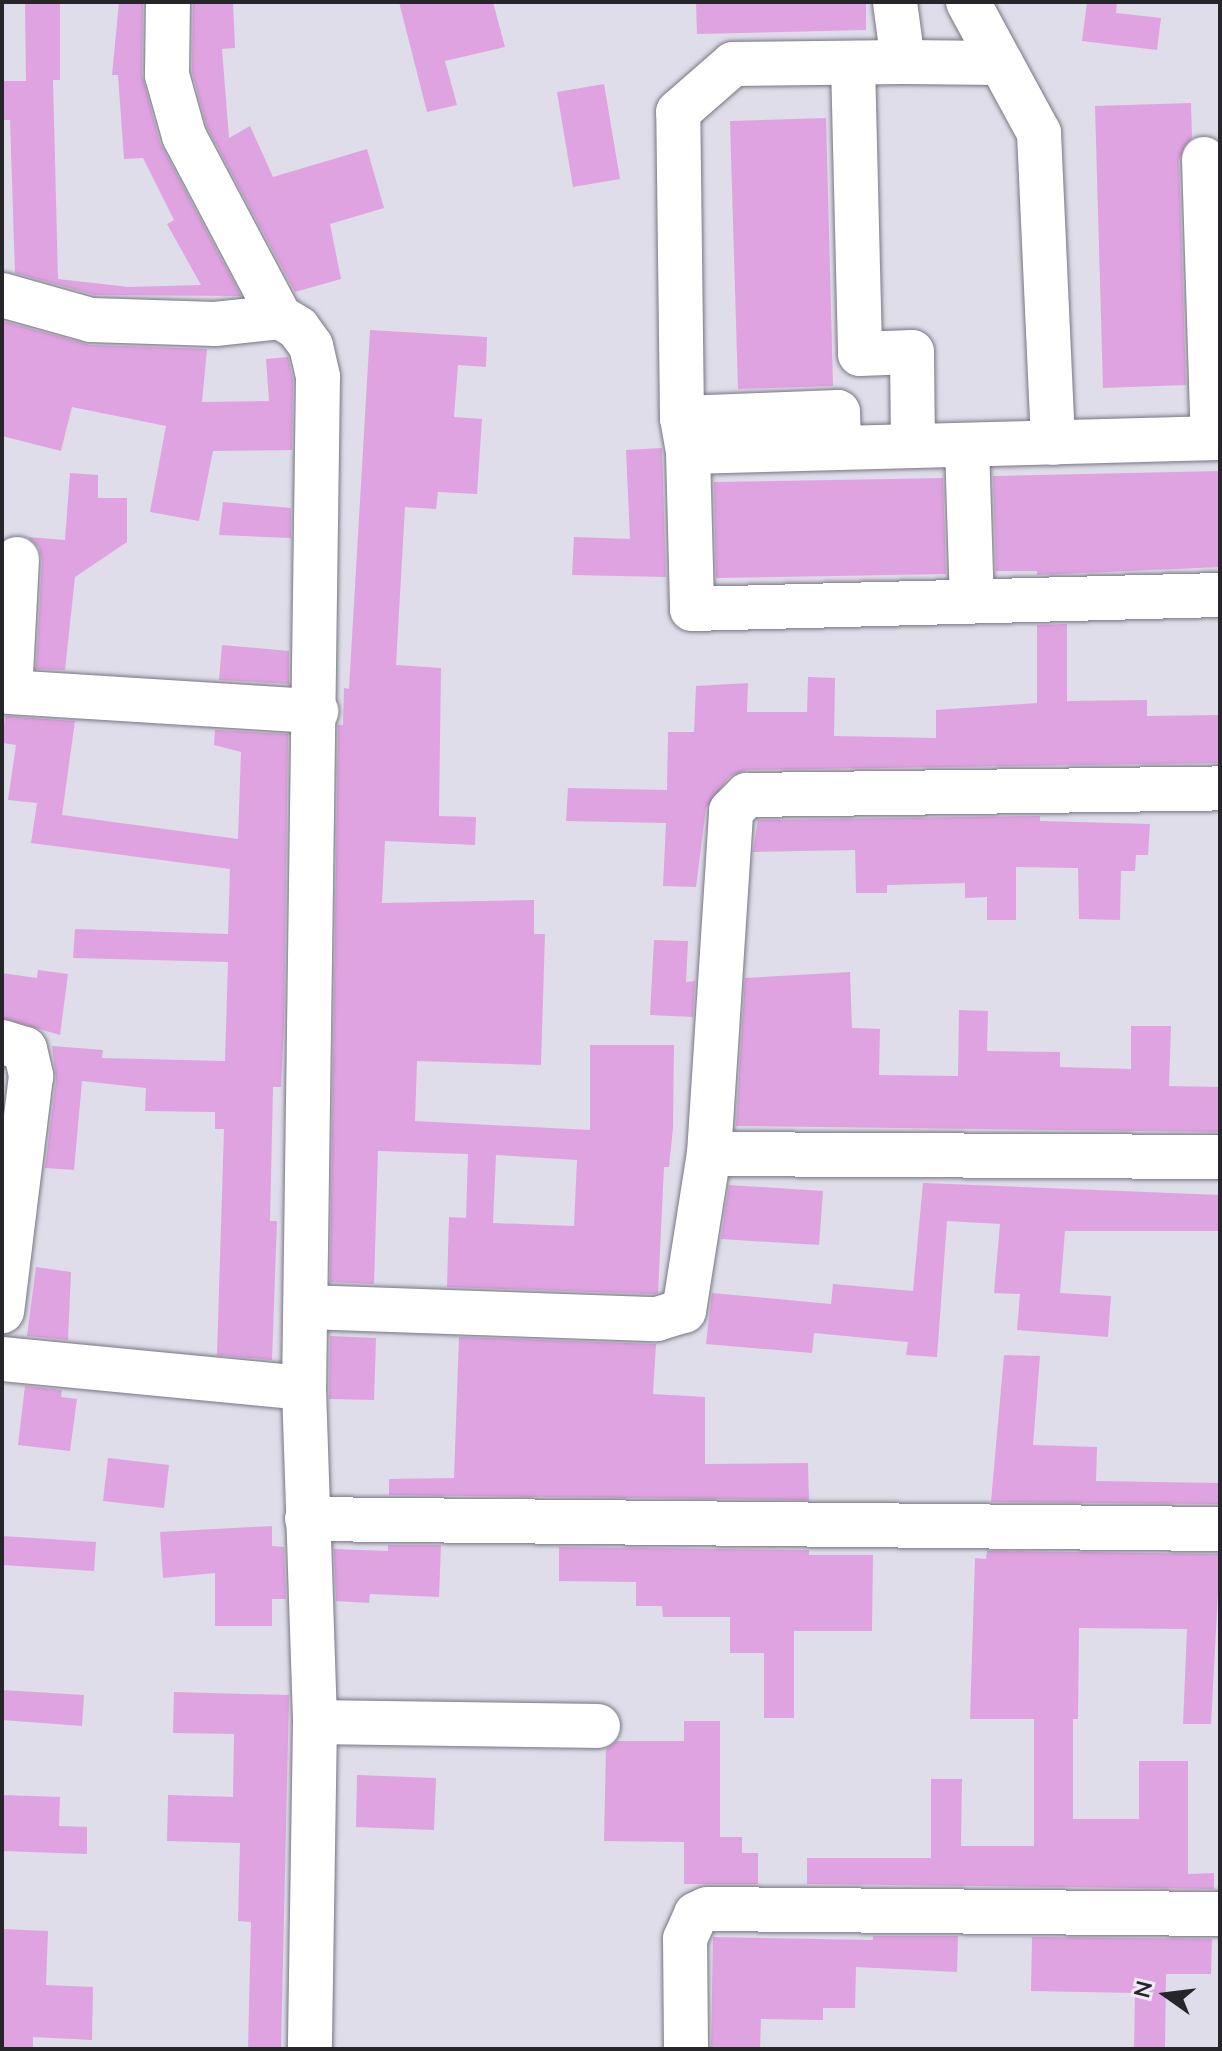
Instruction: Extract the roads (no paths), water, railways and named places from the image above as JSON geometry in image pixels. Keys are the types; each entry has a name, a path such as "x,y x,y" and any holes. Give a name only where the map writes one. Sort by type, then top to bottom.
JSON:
{"lane":[{"path":"168,2 167,75 184,136 280,317 298,328 311,346 318,377 316,711 304,1388 315,1722 310,2049"},
{"path":"895,2 903,62"},
{"path":"968,2 1039,133 1053,443"},
{"path":"853,63 860,354 912,352 913,446"},
{"path":"1001,63 733,64 678,112 692,609 1220,595"},
{"path":"685,435 839,448 1217,438 1204,159"},
{"path":"2,295 91,320 215,324 280,317"},
{"path":"967,446 972,601"},
{"path":"17,559 6,692 316,711"},
{"path":"306,1307 504,1317 673,1318 689,1300 709,1154 731,811 747,795 1220,788"},
{"path":"2,1042 25,1049 31,1076 2,1311"},
{"path":"709,1154 1220,1157"},
{"path":"2,1359 304,1388"},
{"path":"307,1519 1220,1529"},
{"path":"315,1722 598,1726"},
{"path":"686,2049 685,1939 696,1914 707,1909 1220,1914"}]}
